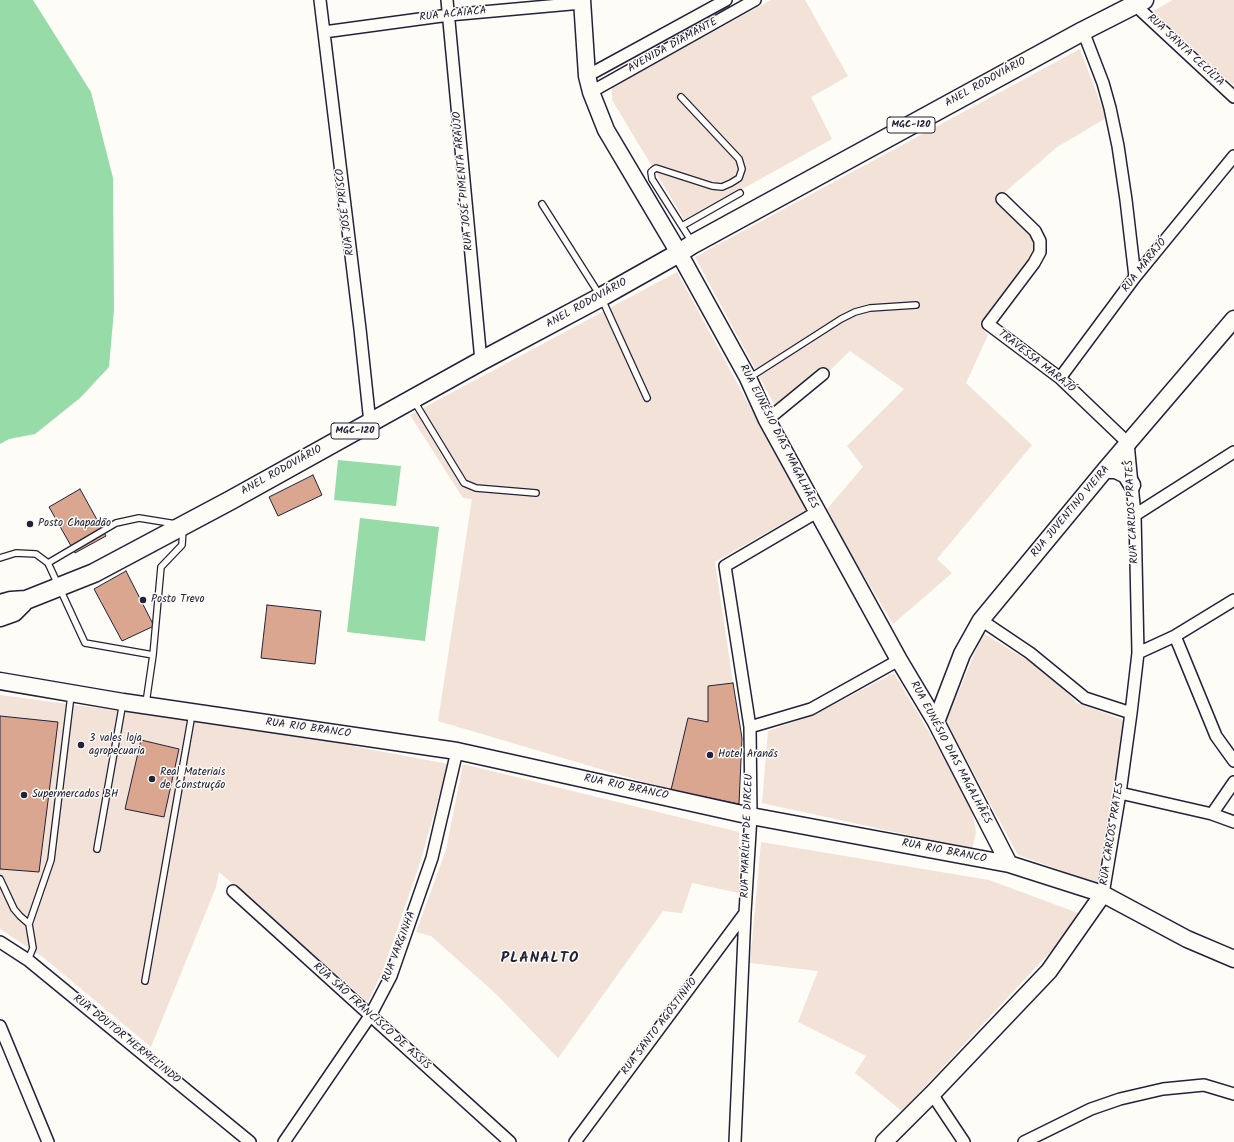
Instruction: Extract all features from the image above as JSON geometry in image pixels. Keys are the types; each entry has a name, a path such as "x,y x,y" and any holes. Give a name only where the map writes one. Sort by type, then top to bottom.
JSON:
{"main road":[{"name":"RUA EUNÉSIO DIAS MAGALHÃES","path":"582,1 587,76 591,92 606,130 686,248 767,420 899,660 936,722 1009,864"},
{"name":"ANEL RODOVIÁRIO","path":"0,604 11,601 26,600 94,573 183,526 601,297 686,248 1137,2"},
{"name":"RUA JUVENTINO VIEIRA","path":"936,722 962,654 981,620 1105,470 1234,319"},
{"path":"1105,470 1116,470 1126,475 1132,484"},
{"name":"ANEL RODOVIÁRIO","path":"0,617 14,612 26,600"},
{"name":"RUA RIO BRANCO","path":"0,681 123,702 457,751 751,816 1009,864 1103,894 1187,939 1234,959"},
{"name":"RUA CARLOS PRATES","path":"884,1142 932,1094 1049,970 1103,894"}],"street":[{"name":"RUA JOSÉ PRISCO","path":"320,0 370,423"},
{"name":"RUA JOSÉ PIMENTA ARAÚJO","path":"447,0 482,361"},
{"name":"AVENIDA DIAMANTE","path":"587,76 726,0"},
{"name":"AVENIDA DIAMANTE","path":"591,92 755,0"},
{"name":"RUA ACAIACA","path":"324,32 449,15 582,1"},
{"name":"RUA SANTA CECÍLIA","path":"1137,2 1234,97"},
{"path":"1083,31 1103,83 1110,108 1118,146 1135,277"},
{"name":"RUA MARAJÓ","path":"1060,378 1135,277 1234,156"},
{"name":"TRAVESSA MARAJÓ","path":"1002,199 1035,231 1040,241 1040,252 1034,263 988,324 1060,378 1128,443"},
{"path":"767,420 823,374"},
{"name":"RUA CARLOS PRATES","path":"1103,894 1120,793 1138,653 1135,515 1128,443"},
{"path":"1135,515 1234,452"},
{"name":"RUA MARÍLIA DE DIRCEU","path":"735,1142 745,913 751,816 750,726 725,566 817,512"},
{"path":"1138,653 1175,636 1234,600"},
{"path":"981,620 1030,653 1085,698 1131,713"},
{"path":"1175,636 1216,736 1234,761"},
{"path":"750,726 811,709 899,660"},
{"name":"RUA VARGINHA","path":"284,1142 370,1016 391,976 432,858 457,751"},
{"path":"1212,814 1234,782"},
{"path":"1120,793 1212,814 1234,822"},
{"name":"RUA SÃO FRANCISCO DE ASSIS","path":"233,891 510,1142"},
{"name":"RUA SANTO AGOSTINHO","path":"575,1142 745,913"},
{"name":"RUA DOUTOR HERMELINDO","path":"0,942 28,960 250,1142"},
{"path":"0,1026 48,1142"},
{"path":"1024,1142 1091,1109 1120,1099 1163,1089 1204,1085 1234,1094"},
{"path":"932,1094 964,1142"}],"lane":[{"path":"681,97 739,159 742,169 739,178 722,187 712,186 656,168 653,170 651,175 652,179 682,226 686,248"},
{"path":"682,226 740,193"},
{"path":"542,204 601,297 647,398"},
{"path":"748,378 841,319 855,312 870,308 916,305"},
{"path":"413,399 464,483 476,488 536,493"},
{"path":"48,563 116,523 139,518 183,526 182,545 161,568 153,655 145,705"},
{"path":"0,558 16,553 36,554 48,563 84,643 153,655"},
{"path":"28,960 33,948 28,924 51,860 72,693"},
{"path":"97,849 123,702"},
{"path":"145,981 192,712"},
{"path":"0,879 14,908 28,924"}],"shaded area":[{"path":"771,0 805,0 848,76 811,97 832,139 685,221 612,100 612,87"},
{"path":"1173,0 1234,0 1234,86 1153,11"},
{"path":"1080,49 1106,118 1057,147 995,199 1034,239 1035,253 980,324 988,335 966,383 1032,445 937,559 952,573 893,624 848,549 827,509 863,467 847,446 904,389 850,351 781,417 695,257"},
{"path":"677,272 806,510 715,562 742,738 739,804 671,790 438,721 472,499 463,498 410,415"},
{"path":"983,633 1045,671 1077,703 1124,720 1097,883 1018,855 946,722"},
{"path":"894,673 970,801 976,832 972,849 762,803 768,731 814,715"},
{"path":"0,695 278,732 448,764 420,863 383,970 368,1002 219,872 216,887 151,1047 44,958 0,929"},
{"path":"463,764 739,832 739,893 692,883 682,913 663,911 558,1058 495,993 431,936 416,932 446,850"},
{"path":"761,842 989,880 1078,913 1064,937 902,1111 855,1073 866,1056 798,1022 818,971 750,963"}],"green space":[{"path":"0,0 33,0 91,92 113,178 114,310 109,367 80,398 35,434 9,439 0,444"},
{"path":"338,460 401,466 396,506 334,500"},
{"path":"360,518 439,527 425,641 347,632"}],"building":[{"path":"313,475 322,495 278,516 269,497"},
{"path":"80,489 106,536 75,553 49,507"},
{"path":"126,571 154,626 122,641 94,589"},
{"path":"267,605 321,611 315,664 261,658"},
{"name":"Hotel Aranãs","path":"733,683 742,738 739,804 671,790 688,718 708,722 708,686"},
{"name":"Supermercados BH","path":"0,716 58,722 39,872 0,869"},
{"name":"Real Materiais de Construção","path":"141,740 179,749 164,817 125,809"}],"place":[{"name":"Posto Chapadão","path":"30,524"},
{"name":"Posto Trevo","path":"143,600"},
{"name":"3 vales loja agropecuaria","path":"81,745"},
{"name":"Hotel Aranãs","path":"710,755"},
{"name":"Real Materiais de Construção","path":"152,779"},
{"name":"Supermercados BH","path":"24,795"}],"district":[{"name":"PLANALTO","path":"540,959"}]}
